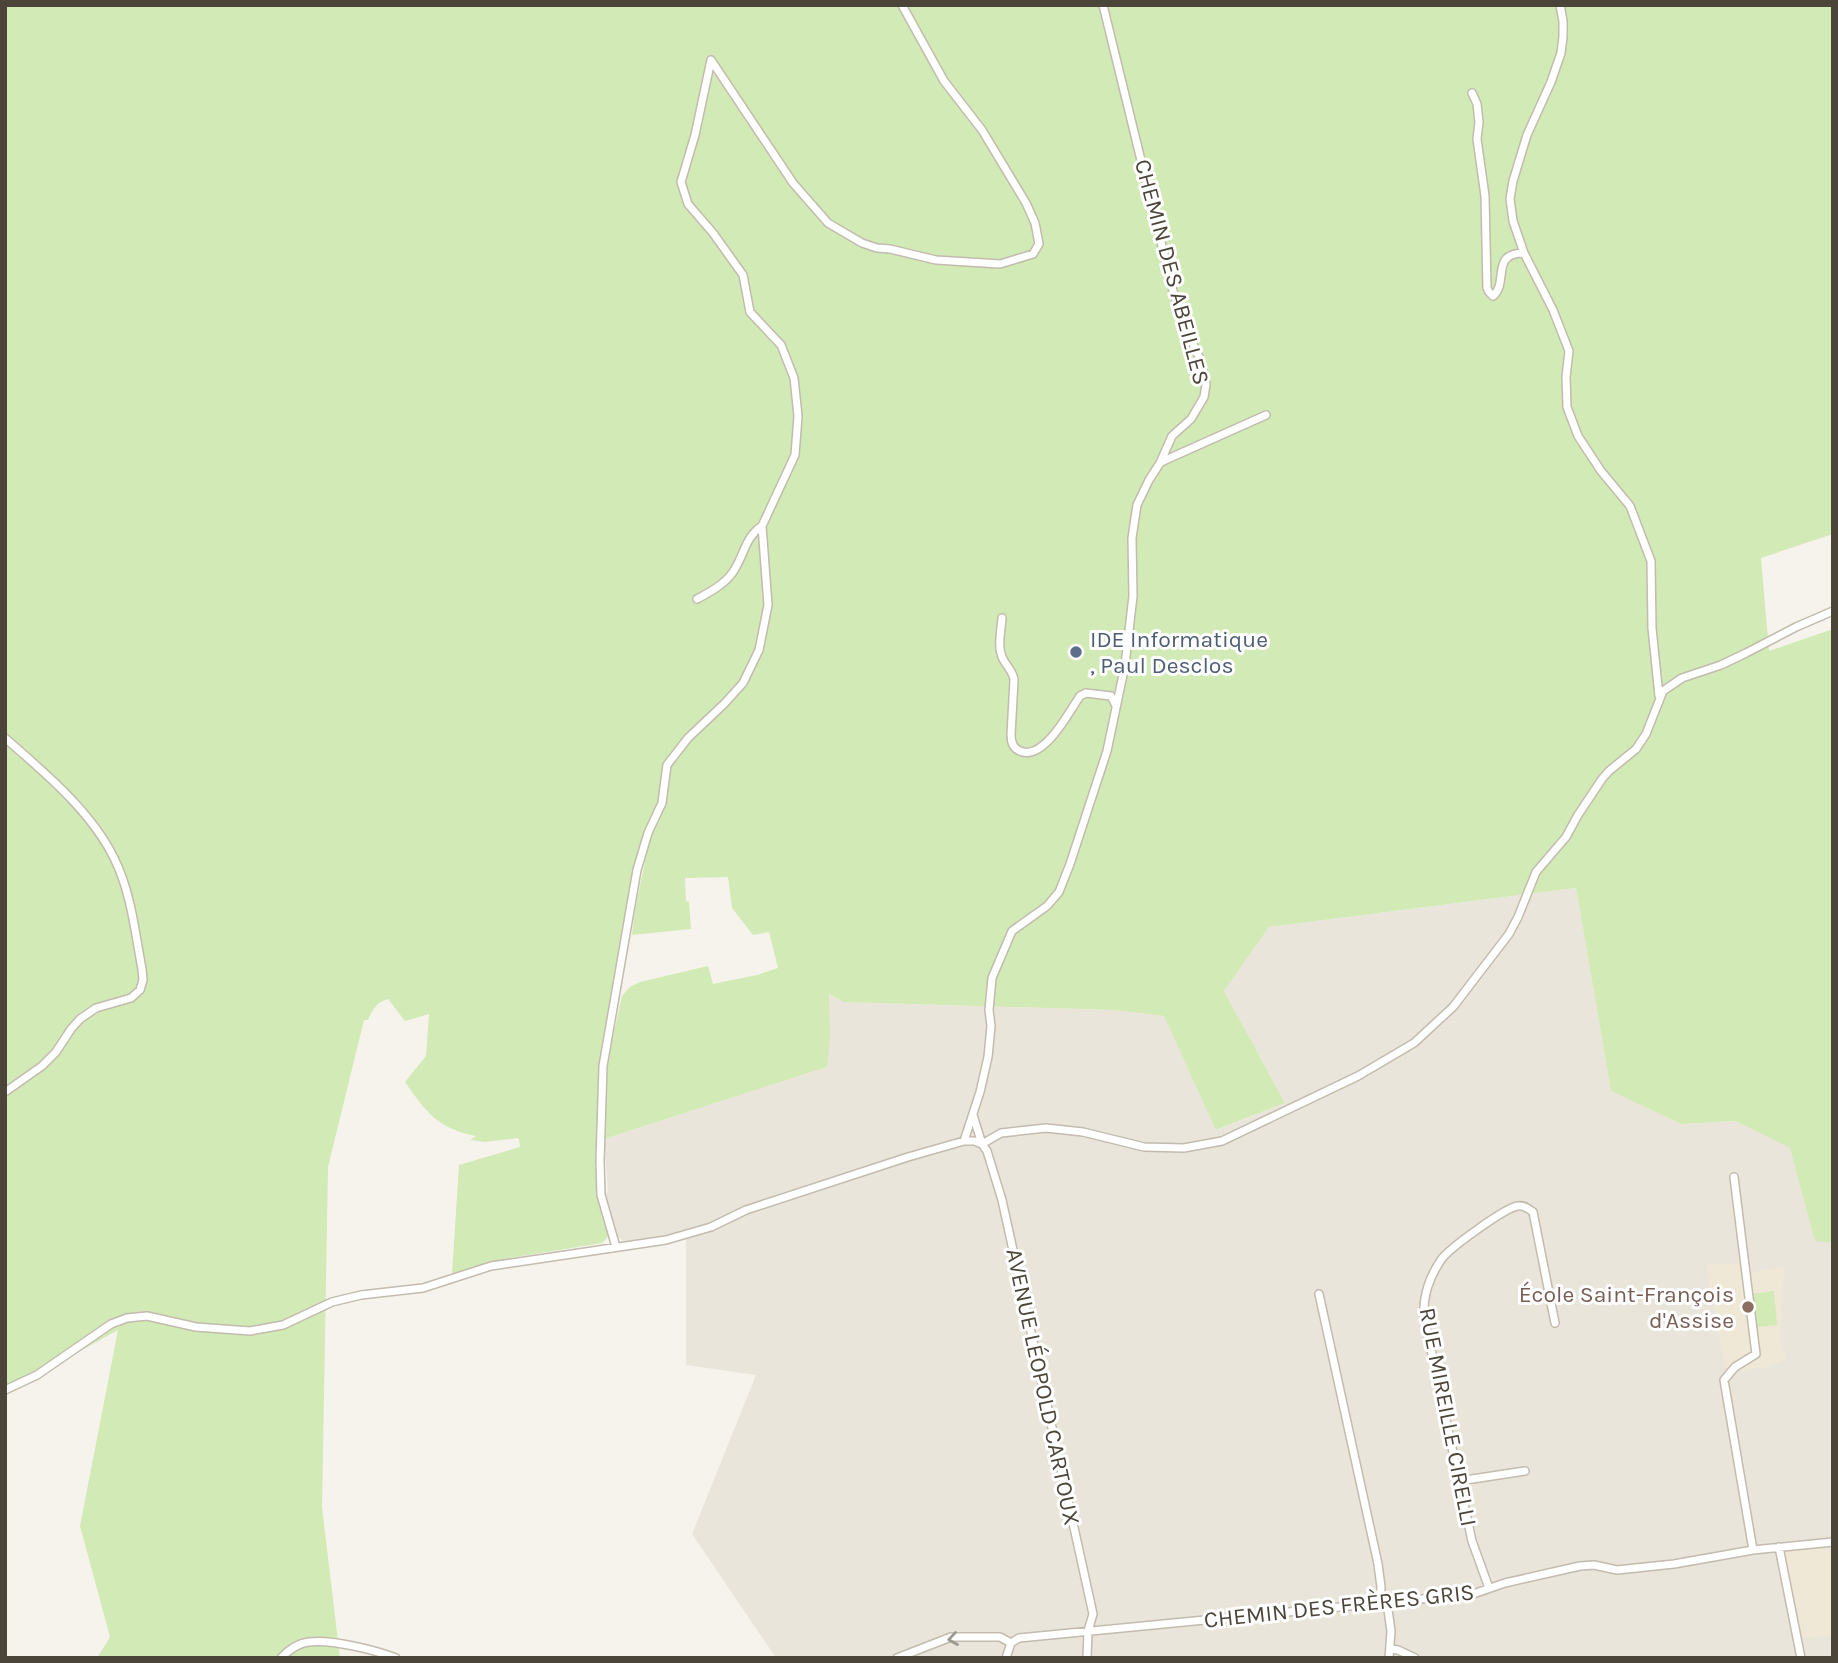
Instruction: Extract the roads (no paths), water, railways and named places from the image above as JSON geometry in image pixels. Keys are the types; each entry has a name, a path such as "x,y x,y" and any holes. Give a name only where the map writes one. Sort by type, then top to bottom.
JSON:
{"street":[{"path":"616,1247 601,1195 603,1066 637,870 648,833 662,803 667,765 688,738 725,704 743,683 759,650 768,605 762,526 795,455 798,416 793,378 781,345 750,312 743,275 688,204 681,182 695,135 711,60 793,183 828,223 862,243 936,260 1000,264 1033,254 1039,244 1035,223 1026,203 982,131 944,82 902,5"},
{"name":"CHEMIN DES ABEILLES","path":"964,1141 988,1057 992,978 1012,931 1047,906 1059,892 1107,751 1125,664 1133,596 1132,538 1138,505 1172,436 1197,411 1204,397 1206,384 1200,359 1173,291 1103,5"},
{"path":"1560,5 1563,20 1561,52 1551,82 1527,135 1510,199 1518,238 1553,310 1569,351 1567,407 1577,436 1630,506 1651,561 1651,628 1659,697"},
{"path":"1472,93 1477,104 1479,122 1477,139 1485,196 1488,288 1493,296 1500,289 1500,274 1506,258 1513,253 1524,253"},
{"path":"1160,463 1266,415"},
{"path":"697,599 712,591 732,573 747,543 762,526"},
{"path":"5,1390 37,1375 111,1324 127,1318 147,1316 196,1327 250,1331 283,1325 332,1302 361,1295 423,1288 491,1266 666,1240 711,1227 746,1210 908,1157 964,1141 982,1144 1002,1133 1046,1128 1083,1132 1144,1147 1184,1148 1222,1141 1358,1076 1414,1043 1453,1007 1509,934 1536,872 1566,836 1602,779 1636,749 1646,734 1663,691 1682,678 1734,659 1833,611"},
{"path":"1002,618 1000,651 1013,673 1010,735 1016,749 1033,752 1042,747 1080,696 1086,693 1111,696 1116,707"},
{"path":"5,738 87,816 114,858 128,897 143,979 140,989 131,998 96,1008 80,1019 42,1066 5,1092"},
{"path":"973,1113 982,1144"},
{"name":"AVENUE LÉOPOLD CARTOUX","path":"982,1144 987,1151 1002,1200 1091,1601 1093,1614 1088,1631 1087,1658"},
{"path":"1734,1177 1756,1354 1735,1367 1724,1380 1753,1550"},
{"name":"RUE MIREILLE CIRELLI","path":"1489,1588 1472,1541 1424,1317 1423,1299 1430,1277 1443,1256 1475,1231 1517,1206 1526,1207 1533,1212 1555,1322"},
{"path":"1319,1294 1378,1564 1391,1631 1390,1653 1398,1650 1415,1658"},
{"path":"1459,1481 1525,1471"},
{"name":"CHEMIN DES FRÈRES GRIS","path":"1011,1643 1019,1638 1474,1594 1504,1583 1580,1566 1594,1565 1617,1570 1674,1564 1753,1550 1833,1542"},
{"path":"1779,1547 1801,1658"},
{"path":"897,1658 951,1637 1000,1637 1011,1643 1006,1658"},
{"path":"281,1658 286,1652 307,1642 333,1642 396,1658"}],"place":[{"name":"IDE Informatique , Paul Desclos","path":"1076,652"},
{"name":"École Saint-François d'Assise","path":"1748,1307"}]}
